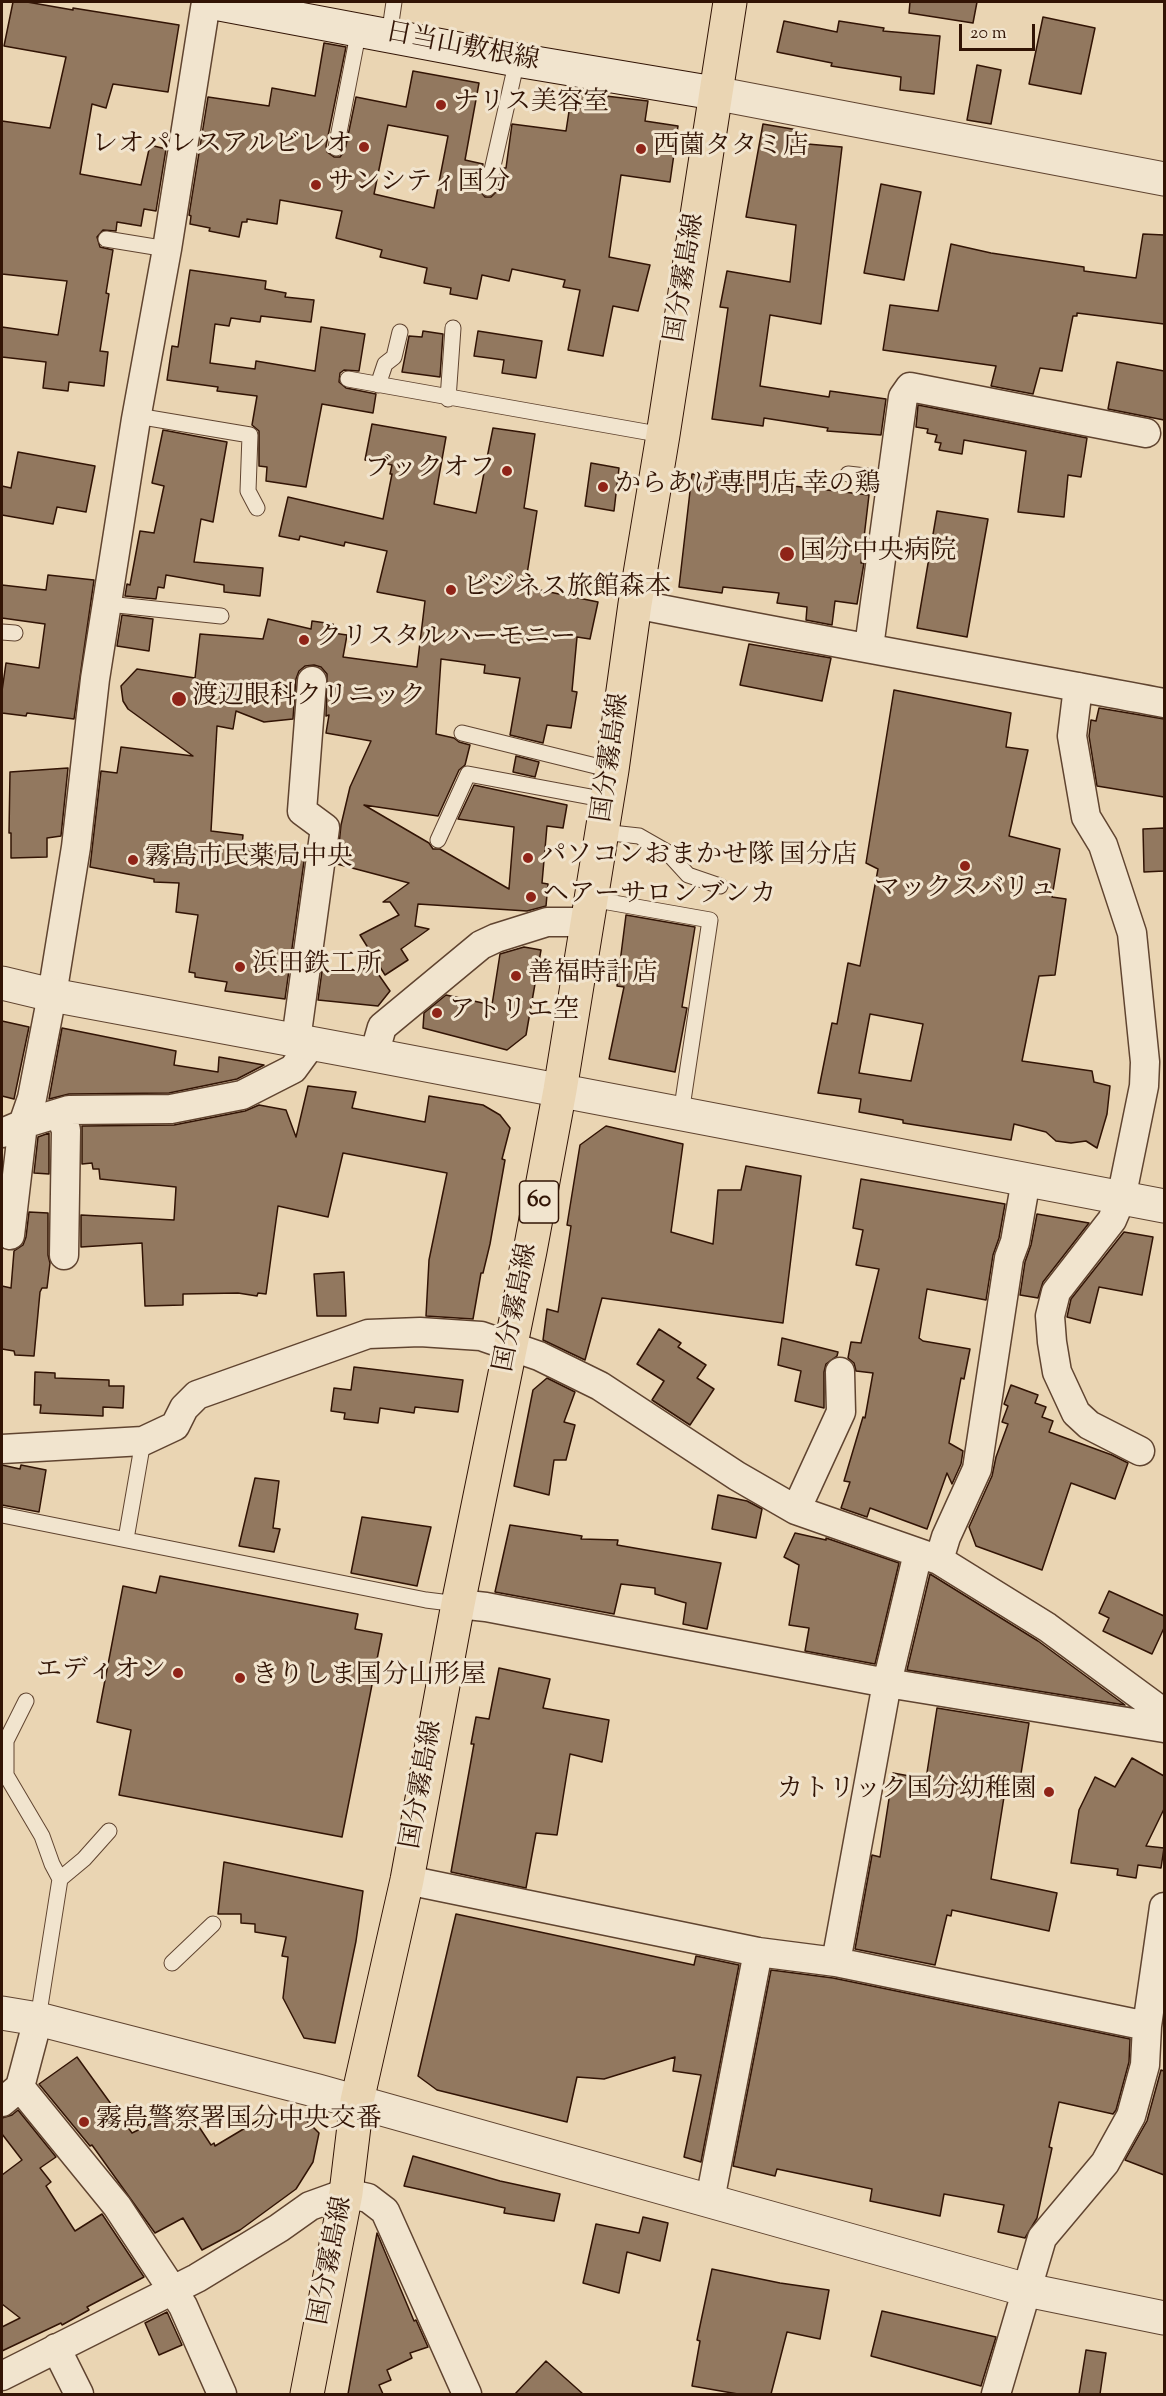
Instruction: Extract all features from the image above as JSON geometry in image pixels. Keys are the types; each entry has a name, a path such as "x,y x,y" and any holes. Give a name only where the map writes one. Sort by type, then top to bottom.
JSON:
{"main road":[{"name":"国分霧島線","path":"307,2394 346,2193 357,2101 407,1880 458,1604 560,1090 602,832 634,604 663,435 714,93 730,2"}],"street":[{"name":"日当山敷根線","path":"208,2 260,6 374,32 517,60 714,93 1164,179"},
{"path":"10,1234 12,1129 32,1098 52,995 76,847 95,679 137,416 208,2"},
{"path":"869,647 903,397 910,387 1146,433"},
{"path":"634,604 1164,703"},
{"path":"12,1129 69,1110 171,1109 242,1095 293,1069 304,1041 325,828 302,811 312,681"},
{"path":"1078,687 1072,736 1086,817 1103,845 1132,933 1144,1053 1144,1086 1121,1198 1112,1220 1056,1292 1050,1316 1051,1333 1057,1372 1076,1413 1089,1425 1140,1451"},
{"path":"374,1055 382,1027 481,945 496,938 589,911"},
{"path":"2,983 52,995 1164,1206"},
{"path":"59,1113 66,1130 64,1255"},
{"path":"836,1962 887,1683 929,1556 946,1537 977,1469 1010,1258 1026,1180"},
{"path":"2,1449 143,1441 175,1426 184,1408 197,1395 368,1334 420,1332 481,1335 539,1356 600,1386 737,1476 796,1510 929,1556 1047,1627 1164,1713"},
{"path":"796,1510 841,1412 840,1372"},
{"path":"458,1604 486,1607 887,1683 1164,1728"},
{"path":"407,1880 758,1952 836,1962 1147,2026"},
{"path":"996,2394 1042,2238 1105,2163 1131,2116 1145,2065 1147,2026 1164,1907"},
{"path":"710,2200 758,1952"},
{"path":"2,2013 38,2019 357,2101 1028,2290 1164,2318"},
{"path":"38,2019 11,2094 117,2206 183,2306 222,2394"},
{"path":"2,2376 197,2278 279,2228 310,2206 346,2193 368,2198 385,2211 466,2394"},
{"path":"56,2348 79,2394"}],"lane":[{"path":"336,148 374,32 394,2"},
{"path":"488,188 517,60"},
{"path":"106,238 167,249"},
{"path":"448,399 453,328"},
{"path":"378,385 385,364 394,357 400,332"},
{"path":"348,379 448,399 663,435"},
{"path":"137,416 250,435 248,491 257,508"},
{"path":"848,474 892,479"},
{"path":"108,604 221,616"},
{"path":"462,733 609,785"},
{"path":"438,840 468,774 609,785"},
{"path":"602,832 639,836 667,852 688,875 720,886"},
{"path":"589,911 710,920 681,1114"},
{"path":"126,1539 143,1441"},
{"path":"2,1515 426,1600 458,1604"},
{"path":"26,1701 6,1741 6,1775 42,1836 60,1879 38,2019"},
{"path":"60,1879 84,1859 109,1831"},
{"path":"172,1963 213,1924"}],"building":[{"path":"13,2 27,2 73,10 73,8 179,25 168,92 113,84 106,108 92,104 80,174 141,185 150,145 166,149 156,211 144,209 141,226 117,222 116,231 103,230 97,237 100,247 113,250 100,351 108,352 104,386 69,382 68,391 43,388 46,362 2,357 2,327 58,335 67,281 2,274 2,121 50,128 66,57 4,46"},
{"path":"910,2 977,2 973,23 909,13"},
{"path":"1043,17 1095,28 1081,94 1029,84"},
{"path":"784,21 837,32 839,21 884,28 883,31 940,36 934,94 900,90 901,77 831,66 832,63 777,52"},
{"path":"324,43 346,47 326,146 327,152 334,157 340,157 345,150 356,97 406,107 413,71 479,83 465,160 483,164 479,190 485,197 491,197 497,191 503,168 506,168 512,124 566,131 572,92 648,101 645,121 678,126 670,182 621,175 609,257 650,265 638,311 613,306 603,356 568,350 580,290 563,287 565,280 512,269 509,281 482,275 477,299 450,294 451,288 424,283 427,268 380,257 382,250 336,238 342,211 280,200 277,224 247,219 247,222 242,222 239,237 209,231 210,228 190,224 191,216 189,215 208,97 269,106 272,88 315,96","holes":["388,125 448,136 434,208 374,194"]},
{"path":"977,65 1001,70 991,124 967,120"},
{"path":"763,124 798,130 796,143 842,147 821,324 770,315 760,386 829,397 830,391 886,399 881,435 827,431 828,428 764,418 763,426 712,419 728,308 720,307 727,271 790,282 796,225 746,217"},
{"path":"881,184 921,192 904,280 864,273"},
{"path":"1143,234 1164,235 1164,324 1077,313 1077,316 1073,316 1062,371 1040,368 1033,394 991,386 996,366 883,350 890,305 938,311 951,244 991,253 1084,267 1084,271 1136,278"},
{"path":"190,270 266,281 265,289 286,293 285,297 314,300 311,322 261,316 260,322 231,318 229,326 215,324 210,363 255,369 256,361 315,371 321,327 365,334 359,371 344,370 340,373 339,382 346,388 376,394 373,413 322,404 306,487 266,481 267,467 259,466 259,431 252,425 257,396 217,391 218,387 167,380 172,346 178,347"},
{"path":"423,331 443,334 440,377 402,372 409,336 422,337"},
{"path":"478,331 542,341 536,378 502,373 504,360 474,356"},
{"path":"1117,362 1164,371 1164,420 1108,409"},
{"path":"918,405 1087,438 1081,477 1068,475 1064,517 1018,512 1026,451 964,440 962,454 939,450 941,443 935,442 937,435 927,433 928,429 916,427"},
{"path":"372,424 446,437 434,504 476,513 493,428 535,434 524,508 537,511 525,587 598,602 590,639 577,637 572,691 577,692 571,728 547,725 543,743 510,735 520,678 484,673 485,665 441,659 436,734 470,745 465,765 459,770 438,816 364,805 429,843 433,849 440,849 509,889 514,827 458,819 474,785 567,805 563,828 547,826 542,883 548,884 546,906 527,911 418,904 415,926 429,929 401,949 408,960 385,975 360,935 399,915 390,902 383,902 409,883 337,864 341,825 350,787 371,741 326,733 329,715 326,716 327,674 321,667 305,666 299,671 296,679 293,719 264,722 236,711 233,729 217,726 211,831 243,835 242,847 305,854 285,999 225,991 227,982 195,977 195,973 189,972 198,915 176,912 179,883 154,882 154,879 90,867 101,771 117,773 121,747 193,756 128,709 123,701 121,686 137,669 195,678 200,634 263,639 268,619 311,629 312,621 333,624 333,633 347,635 343,657 417,667 425,601 377,592 387,551 345,542 344,546 300,536 299,540 279,536 288,497 383,519 392,465 365,460"},
{"path":"163,430 227,442 213,522 201,519 194,562 263,568 260,596 224,592 224,585 166,575 164,588 158,587 156,599 125,596 127,584 130,585 140,531 154,533 164,486 152,483"},
{"path":"18,452 95,466 86,512 57,507 53,524 2,515 2,486 11,488"},
{"name":"からあげ専門店 幸の鶏","path":"591,463 619,468 614,511 585,506"},
{"path":"692,474 869,495 861,563 864,563 857,604 835,601 832,625 806,620 807,607 777,603 779,593 723,587 722,593 679,587"},
{"path":"937,511 988,519 967,637 917,628"},
{"path":"48,575 94,580 74,719 27,713 26,716 2,713 6,663 39,668 45,624 2,618 2,585 46,590"},
{"path":"122,615 153,619 149,651 117,646"},
{"path":"749,644 831,658 822,701 740,685"},
{"name":"マックスバリュ","path":"894,690 1011,713 1006,747 1028,750 1009,836 1060,849 1052,897 1066,899 1055,975 1039,976 1022,1061 1092,1071 1094,1082 1110,1086 1107,1114 1097,1148 1086,1141 1071,1143 1056,1141 1046,1132 1014,1124 1011,1140 903,1123 903,1120 859,1112 861,1099 818,1093 832,1023 837,1024 848,963 860,966 878,869 866,863","holes":["870,1014 923,1024 911,1081 859,1073"]},
{"path":"1099,708 1164,719 1164,797 1097,786 1089,736 1091,720 1096,721"},
{"path":"516,756 539,762 535,777 513,772"},
{"path":"68,768 61,836 47,838 47,857 11,858 10,772"},
{"path":"1164,828 1164,871 1144,872 1143,829"},
{"path":"626,915 695,927 682,1007 687,1008 675,1072 609,1059 624,987 617,986"},
{"path":"524,947 541,950 526,1035 507,1050 423,1028 424,1013 446,995 492,1005 500,954"},
{"path":"374,968 390,991 378,1006 318,1000 322,971"},
{"path":"2,1021 29,1027 14,1099 2,1096"},
{"path":"62,1028 176,1051 174,1065 218,1072 219,1057 264,1065 237,1079 169,1093 69,1094 49,1099"},
{"path":"308,1086 356,1092 352,1108 425,1122 429,1096 483,1105 500,1115 510,1128 502,1159 505,1160 490,1244 483,1273 481,1273 473,1319 426,1316 429,1260 447,1173 343,1153 328,1217 278,1206 266,1294 258,1293 257,1296 238,1293 183,1294 183,1305 145,1306 142,1243 81,1247 81,1215 174,1220 176,1187 100,1179 99,1169 93,1169 92,1163 82,1164 82,1126 174,1125 245,1111 259,1105 286,1110 296,1137"},
{"path":"606,1126 683,1144 671,1232 713,1244 718,1190 741,1190 746,1166 801,1176 783,1323 602,1298 585,1360 543,1340 547,1309 558,1312 571,1226 567,1225 580,1145"},
{"path":"49,1133 49,1174 34,1173 38,1137"},
{"path":"861,1179 1005,1204 999,1238 993,1255 986,1300 927,1289 919,1338 923,1341 970,1349 964,1379 961,1378 949,1443 963,1451 961,1464 952,1484 947,1473 927,1529 870,1508 867,1517 841,1508 850,1482 844,1481 863,1417 865,1418 873,1373 856,1371 854,1363 848,1358 851,1342 861,1343 879,1269 856,1265 863,1230 853,1228"},
{"path":"29,1212 48,1213 50,1263 47,1288 42,1288 40,1292 34,1356 15,1355 14,1351 2,1349 2,1286 11,1288 14,1251 23,1245"},
{"path":"1037,1214 1089,1223 1043,1282 1038,1298 1020,1295 1025,1262"},
{"path":"1124,1232 1153,1237 1142,1295 1099,1287 1090,1323 1067,1317 1071,1299"},
{"path":"344,1272 346,1316 317,1316 314,1274"},
{"path":"659,1329 681,1343 678,1347 706,1365 697,1378 714,1389 690,1425 652,1400 664,1381 637,1364"},
{"path":"782,1338 838,1352 837,1356 826,1364 824,1372 824,1408 795,1401 801,1371 778,1365"},
{"path":"354,1367 463,1380 458,1412 415,1407 414,1413 380,1408 378,1423 344,1419 345,1413 331,1411 334,1388 351,1390"},
{"path":"35,1372 55,1373 55,1378 109,1380 109,1386 124,1386 123,1408 103,1407 103,1416 40,1413 41,1405 34,1405"},
{"path":"547,1378 575,1392 564,1422 575,1425 566,1460 554,1460 549,1495 514,1486 533,1390"},
{"path":"1011,1385 1038,1395 1035,1403 1046,1407 1042,1417 1053,1421 1049,1432 1128,1463 1115,1499 1071,1483 1042,1570 976,1546 969,1527 992,1476 1008,1424 1002,1422 1008,1406 1004,1404"},
{"path":"2,1465 20,1469 21,1465 46,1470 39,1512 2,1505"},
{"path":"255,1478 279,1481 273,1528 280,1529 274,1552 239,1546"},
{"path":"718,1495 747,1501 762,1509 756,1538 712,1529"},
{"path":"362,1517 431,1527 417,1586 351,1573"},
{"path":"510,1525 582,1536 581,1539 618,1540 617,1545 721,1563 707,1629 683,1624 686,1603 655,1594 655,1588 621,1584 614,1614 495,1592"},
{"path":"795,1533 826,1540 826,1538 899,1563 875,1664 805,1651 809,1628 789,1625 799,1565 784,1557"},
{"path":"930,1574 1038,1641 1125,1705 907,1670"},
{"name":"きりしま国分山形屋","path":"160,1576 358,1614 355,1629 382,1634 342,1837 119,1795 131,1730 97,1722 123,1586 156,1593"},
{"path":"1109,1591 1164,1616 1164,1628 1152,1654 1103,1631 1109,1618 1099,1613"},
{"path":"499,1668 550,1679 543,1708 609,1720 602,1762 570,1754 557,1835 536,1833 526,1888 451,1872 474,1744 471,1744 476,1717 489,1719"},
{"path":"937,1708 1029,1723 1020,1780 1007,1778 991,1879 1057,1893 1049,1931 952,1910 951,1916 947,1915 935,1965 855,1949 872,1855 880,1857 893,1773 926,1779"},
{"path":"1132,1758 1164,1776 1164,1809 1146,1846 1164,1848 1161,1868 1138,1865 1136,1878 1117,1875 1118,1869 1071,1863 1079,1810 1095,1777 1115,1787"},
{"path":"224,1862 363,1891 356,1941 335,2043 304,2038 283,1998 288,1957 282,1956 286,1937 255,1932 255,1924 241,1923 241,1914 218,1914"},
{"path":"456,1914 694,1965 696,1956 739,1965 701,2162 684,2157 701,2075 673,2071 675,2057 604,2079 577,2077 567,2122 437,2090 418,2076"},
{"path":"771,1970 833,1978 1130,2039 1129,2062 1116,2110 1113,2114 1059,2102 1037,2218 1025,2238 998,2232 1004,2205 944,2194 940,2216 870,2201 872,2189 777,2169 775,2176 733,2166"},
{"path":"77,2057 132,2133 186,2107 211,2145 214,2143 215,2146 272,2112 306,2120 319,2133 313,2162 296,2189 240,2230 202,2250 183,2218 155,2233 92,2145 90,2146 39,2084"},
{"path":"1161,2070 1164,2071 1164,2175 1125,2160 1147,2121"},
{"path":"18,2110 56,2157 40,2168 51,2182 46,2186 75,2231 102,2214 144,2277 87,2307 89,2310 62,2325 61,2323 2,2351 2,2327 20,2318 2,2304 2,2175 22,2160 2,2134 2,2118"},
{"path":"413,2156 500,2181 560,2194 554,2221 504,2213 505,2208 404,2186"},
{"path":"643,2217 668,2223 660,2261 627,2252 619,2293 583,2283 596,2224 639,2233"},
{"path":"377,2233 414,2321 416,2320 428,2347 410,2353 412,2358 387,2370 391,2380 379,2385 383,2394 348,2394"},
{"path":"712,2269 829,2290 820,2339 787,2332 771,2394 738,2394 692,2386 700,2341 697,2340"},
{"path":"882,2311 996,2337 981,2386 871,2356"},
{"path":"167,2312 182,2345 159,2355 145,2323"},
{"path":"1086,2350 1106,2353 1100,2394 1079,2394"},
{"path":"546,2361 583,2394 515,2394"}],"place":[{"name":"ナリス美容室","path":"441,105"},
{"name":"レオパレスアルビレオ","path":"364,147"},
{"name":"西薗タタミ店","path":"641,149"},
{"name":"サンシティ国分","path":"316,185"},
{"name":"ブックオフ","path":"507,471"},
{"name":"からあげ専門店 幸の鶏","path":"603,487"},
{"name":"国分中央病院","path":"787,554"},
{"name":"ビジネス旅館森本","path":"451,590"},
{"name":"クリスタルハーモニー","path":"304,640"},
{"name":"渡辺眼科クリニック","path":"179,699"},
{"name":"パソコンおまかせ隊 国分店","path":"528,858"},
{"name":"霧島市民薬局中央","path":"133,860"},
{"name":"マックスバリュ","path":"965,866"},
{"name":"ヘアーサロンブンカ","path":"531,897"},
{"name":"浜田鉄工所","path":"240,967"},
{"name":"善福時計店","path":"516,976"},
{"name":"アトリエ空","path":"437,1013"},
{"name":"エディオン","path":"178,1673"},
{"name":"きりしま国分山形屋","path":"240,1678"},
{"name":"カトリック国分幼稚園","path":"1049,1792"},
{"name":"霧島警察署国分中央交番","path":"84,2122"}]}
